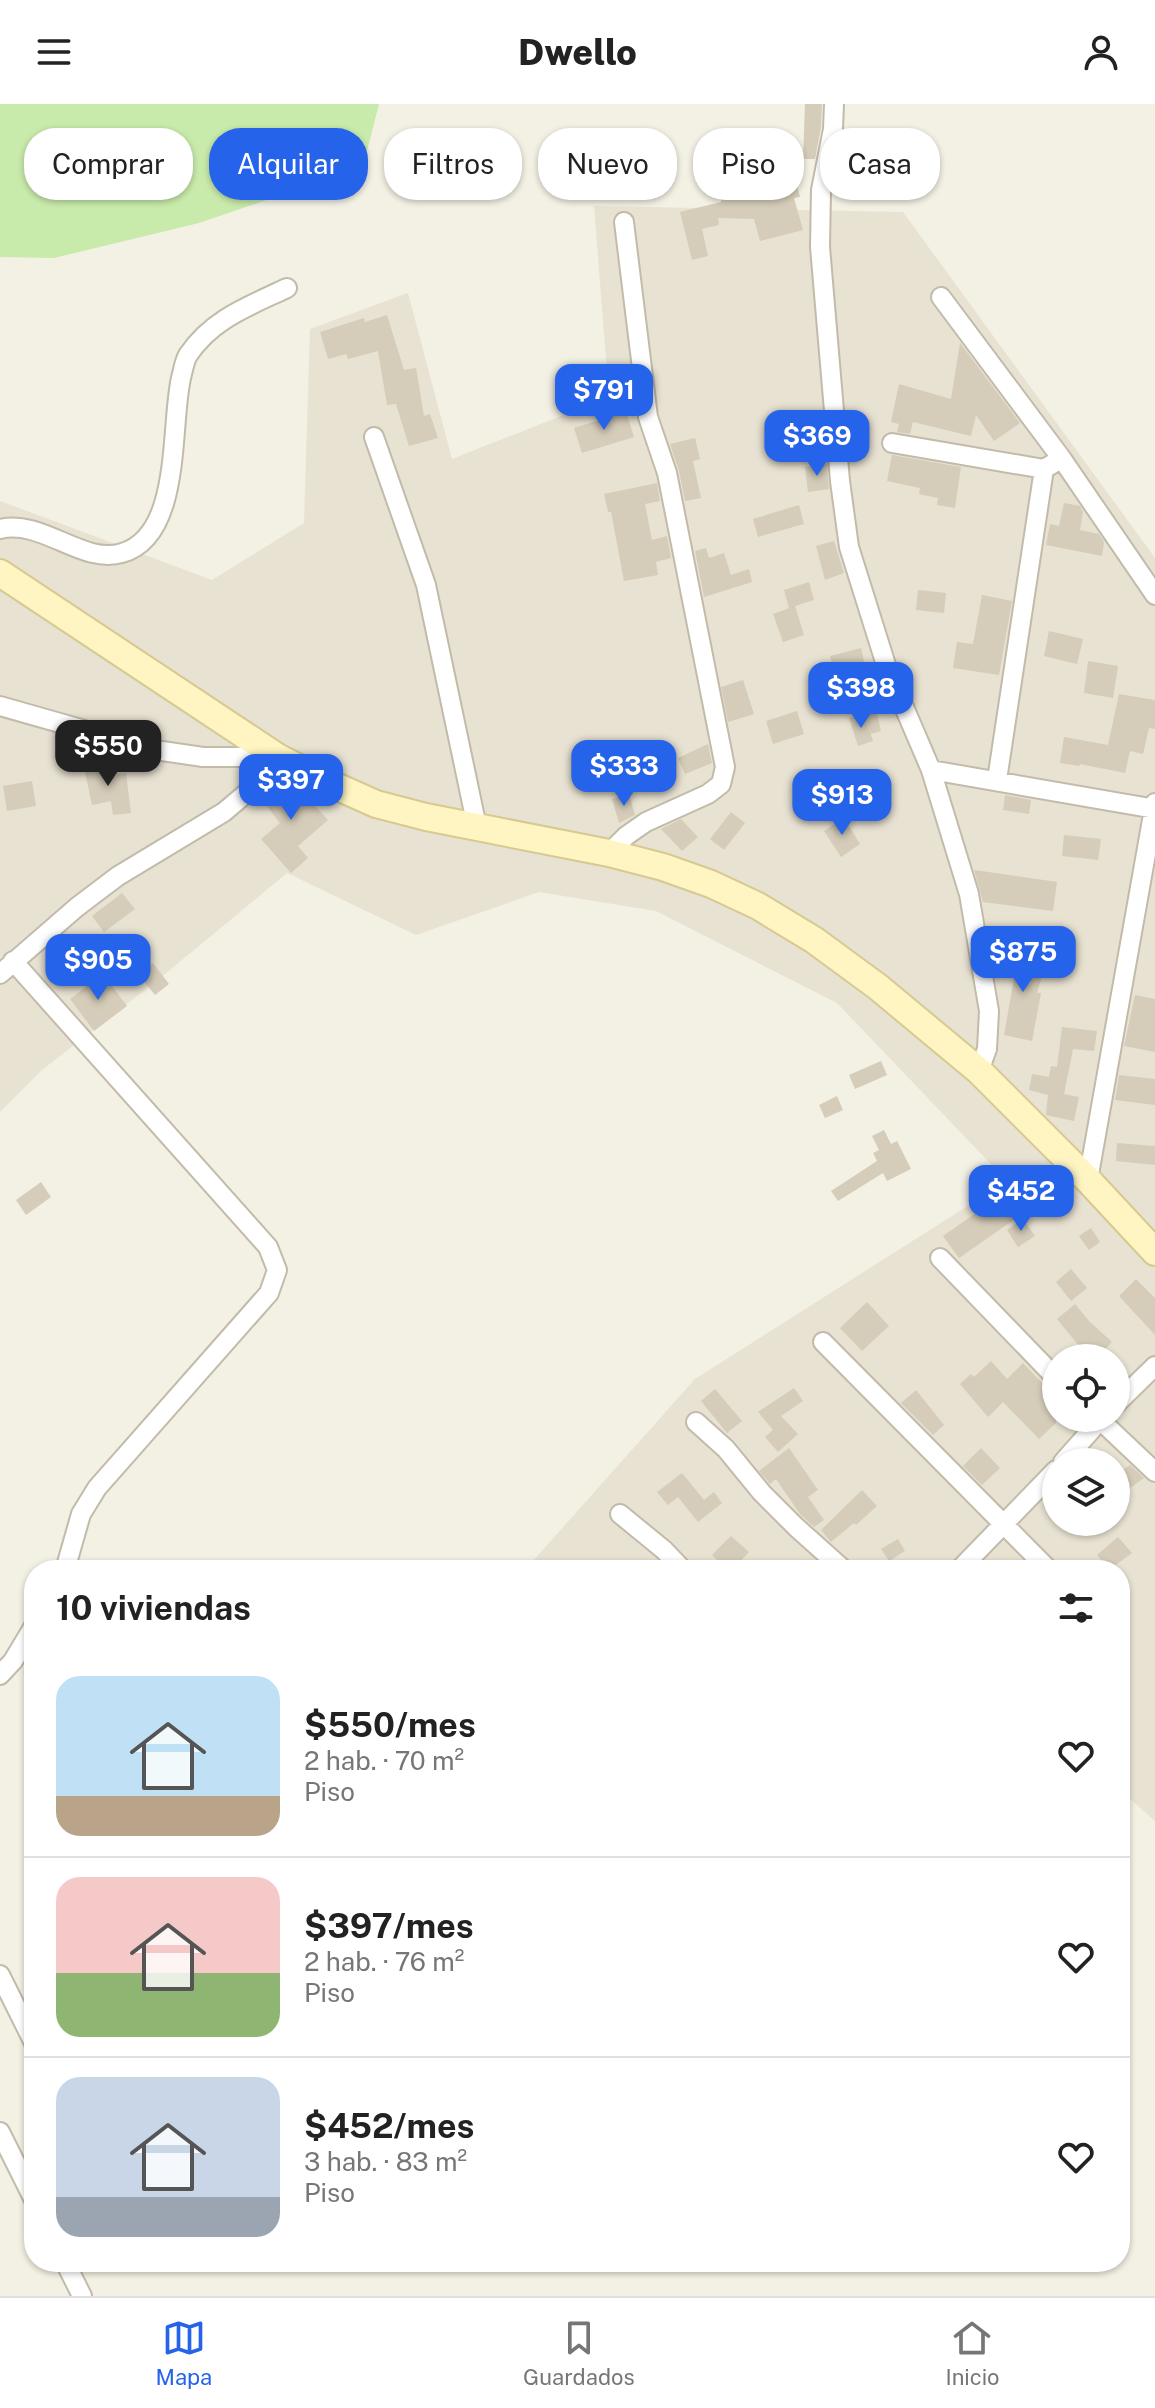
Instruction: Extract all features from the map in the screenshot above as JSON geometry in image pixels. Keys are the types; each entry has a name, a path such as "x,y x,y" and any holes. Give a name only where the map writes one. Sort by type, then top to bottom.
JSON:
{"street":[{"path":"834,104 833,129 821,190 820,247 840,481 849,547 886,665 931,770 969,894 989,1011 987,1049 979,1071"},
{"path":"609,853 646,822 708,794 721,784 725,767 667,473 648,417 624,222"},
{"path":"0,529 15,525 42,532 96,554 122,554 141,543 159,521 168,492 177,398 186,359 204,334 224,318 287,288"},
{"path":"941,297 1062,459 1155,595"},
{"path":"374,437 426,585 477,827"},
{"path":"892,443 1044,469 1062,459"},
{"path":"997,780 1044,469"},
{"path":"0,573 279,758 376,804 663,867 711,884 758,906 814,940 878,987 979,1071 1155,1252"},
{"path":"0,706 155,750 203,757 279,758"},
{"path":"68,1560 81,1514 97,1488 269,1293 277,1270 268,1247 7,967 118,876 224,812 250,790 279,758"},
{"path":"931,770 1155,807 1088,1180"},
{"path":"940,1258 1042,1364"},
{"path":"823,1342 1039,1560"},
{"path":"1130,1390 1155,1366"},
{"path":"696,1422 726,1449 762,1493 833,1560"},
{"path":"1075,1448 1089,1432"},
{"path":"1113,1432 1155,1472"},
{"path":"969,1560 1042,1485"},
{"path":"620,1514 674,1560"},
{"path":"0,1675 24,1643"},
{"path":"0,1975 24,2023"},
{"path":"0,2132 24,2180"},
{"path":"70,2272 82,2296"}],"shaded area":[{"path":"594,206 903,212 1155,558 1155,1821 1130,1799 1130,1560 534,1560 695,1379 1007,1181 837,1003 656,911 539,892 416,935 287,873 42,1070 0,1112 0,501 212,580 304,523 310,329 408,293 452,459 609,397"}],"green space":[{"path":"0,104 379,104 368,147 368,128 209,128 209,200 266,200 199,223 54,258 0,257"}],"building":[{"path":"805,104 822,104 815,159 804,159"},
{"path":"795,200 803,230 760,241 754,219 718,218 719,225 702,229 708,256 692,260 680,212 721,202"},
{"path":"387,315 404,370 416,368 424,416 430,414 438,438 409,446 396,404 387,405 378,351 348,359 346,354 328,359 320,332 364,318 365,322"},
{"path":"960,343 1020,423 994,441 976,415 971,436 913,422 910,434 897,432 899,424 891,422 899,384 951,399"},
{"path":"626,412 634,437 582,453 574,428"},
{"path":"767,437 788,437 788,456 768,456"},
{"path":"695,438 700,459 693,461 701,498 685,501 670,444"},
{"path":"892,455 961,467 955,508 937,505 938,498 919,494 920,488 887,481"},
{"path":"827,464 829,489 808,492 805,467"},
{"path":"657,483 660,501 645,504 652,540 667,536 671,558 656,562 658,575 624,581 611,512 608,512 604,494"},
{"path":"1064,503 1080,506 1083,512 1080,530 1099,534 1104,542 1102,556 1046,545 1050,524 1059,526"},
{"path":"799,505 804,524 758,537 753,519"},
{"path":"834,541 844,573 825,580 816,546"},
{"path":"706,548 709,558 724,553 731,575 749,569 752,582 704,597 695,551"},
{"path":"809,582 814,600 789,608 784,590"},
{"path":"918,590 946,593 944,613 916,610"},
{"path":"982,595 1012,601 999,675 953,668 957,642 973,644"},
{"path":"795,606 804,635 783,642 773,614"},
{"path":"1049,631 1083,639 1077,664 1044,656"},
{"path":"861,648 873,699 877,698 882,713 877,714 881,731 871,734 856,688 839,692 830,656"},
{"path":"1088,661 1118,666 1113,698 1084,693"},
{"path":"743,680 754,714 728,722 721,687"},
{"path":"1119,694 1155,700 1155,729 1149,728 1143,754 1130,751 1125,773 1060,763 1064,737 1108,745"},
{"path":"797,711 804,734 773,744 766,721"},
{"path":"864,713 873,741 858,746 849,718"},
{"path":"708,744 712,763 685,774 678,758"},
{"path":"107,762 110,775 126,773 131,813 113,815 111,801 92,805 84,767"},
{"path":"277,779 282,785 290,781 303,788 306,796 328,820 298,846 308,858 291,873 261,839 280,823 260,797"},
{"path":"32,781 36,806 7,811 3,786"},
{"path":"629,794 635,815 619,823 612,799"},
{"path":"1005,795 1031,800 1029,814 1003,810"},
{"path":"731,812 745,823 724,850 710,839"},
{"path":"844,818 860,844 841,857 824,831"},
{"path":"681,819 698,837 682,851 661,829"},
{"path":"1064,835 1101,839 1098,860 1062,856"},
{"path":"974,870 1057,882 1053,911 983,902"},
{"path":"122,893 135,909 104,932 92,916"},
{"path":"1004,950 1046,962 1037,993 1041,993 1032,1041 1004,1035 1015,973 1000,969"},
{"path":"153,963 169,984 155,995 139,975"},
{"path":"103,974 127,1006 94,1031 70,999"},
{"path":"1135,995 1155,999 1155,1052 1124,1046"},
{"path":"1062,1027 1097,1031 1094,1051 1073,1049 1064,1094 1079,1097 1074,1121 1046,1115 1048,1095 1029,1090 1032,1074 1049,1077 1051,1066 1057,1067"},
{"path":"881,1061 887,1075 855,1089 849,1075"},
{"path":"1119,1075 1155,1079 1155,1105 1115,1100"},
{"path":"837,1096 843,1110 825,1118 819,1105"},
{"path":"884,1130 891,1144 897,1141 911,1169 887,1181 883,1173 838,1201 831,1191 877,1161 873,1153 879,1150 872,1136"},
{"path":"1117,1143 1155,1146 1155,1165 1116,1161"},
{"path":"41,1182 51,1197 26,1215 16,1200"},
{"path":"999,1197 1015,1219 959,1258 943,1236"},
{"path":"1023,1219 1035,1236 1018,1247 1007,1230"},
{"path":"1091,1228 1100,1242 1089,1250 1079,1236"},
{"path":"1071,1269 1087,1288 1071,1301 1056,1282"},
{"path":"1136,1279 1155,1298 1155,1335 1119,1296"},
{"path":"867,1302 889,1326 862,1351 840,1328"},
{"path":"1075,1304 1112,1342 1077,1344 1057,1319"},
{"path":"991,1361 1007,1379 1023,1363 1042,1383 1042,1432 1046,1432 1039,1439 1003,1402 988,1417 960,1384 971,1374 974,1377"},
{"path":"794,1388 803,1401 781,1416 798,1434 778,1452 765,1437 773,1430 758,1412"},
{"path":"715,1389 742,1421 727,1433 701,1401"},
{"path":"916,1390 944,1425 933,1435 901,1403"},
{"path":"789,1448 818,1490 808,1497 824,1520 814,1527 800,1514 776,1479 770,1484 759,1471"},
{"path":"981,1448 1000,1468 982,1485 963,1466"},
{"path":"1130,1465 1144,1478 1130,1488"},
{"path":"682,1473 704,1500 714,1492 722,1503 698,1522 678,1497 668,1505 657,1492"},
{"path":"862,1490 877,1506 831,1542 821,1530"},
{"path":"731,1536 749,1552 741,1560 717,1560 712,1555"},
{"path":"1118,1537 1132,1553 1123,1560 1101,1560 1097,1555"},
{"path":"898,1539 905,1551 888,1560 881,1549"}]}
